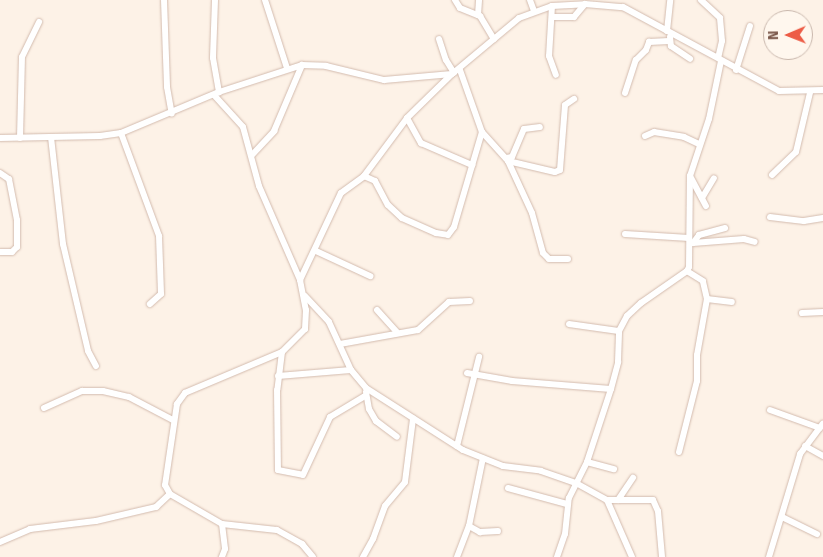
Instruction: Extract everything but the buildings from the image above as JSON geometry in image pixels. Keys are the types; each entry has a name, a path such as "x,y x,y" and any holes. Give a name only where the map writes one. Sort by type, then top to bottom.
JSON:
{"street":[{"path":"164,0 167,87 172,114"},
{"path":"215,0 213,58 217,94 243,127 259,186 300,280 305,296 305,328 282,352 185,393 176,404 165,466 165,485 170,494 222,524 277,530 302,544 313,557"},
{"path":"265,0 287,68"},
{"path":"455,0 460,8 478,15 494,39"},
{"path":"478,15 479,0"},
{"path":"530,0 534,11"},
{"path":"669,41 670,0"},
{"path":"687,272 690,243 690,176 699,144 709,119 722,41 720,18 701,0"},
{"path":"553,17 574,17 584,4"},
{"path":"300,280 316,251 341,194 364,176 407,118 455,72 494,39 519,18 534,11 552,6 623,4 736,70 779,91 810,92 823,90"},
{"path":"552,6 550,56 556,75"},
{"path":"20,138 22,57 39,22"},
{"path":"736,70 750,26"},
{"path":"439,39 446,60 455,72 482,132 507,159 532,212 543,253 549,259 568,259"},
{"path":"625,93 636,60 646,50 649,42 669,41 690,59"},
{"path":"252,155 277,125 302,65"},
{"path":"0,138 121,133 172,114 217,94 287,68 302,65 326,66 384,80 455,72"},
{"path":"772,175 796,152 810,92"},
{"path":"507,159 555,172 560,170 565,105 574,99"},
{"path":"407,118 421,144 472,165"},
{"path":"507,159 512,157 524,129 540,127"},
{"path":"364,176 375,181 388,205 402,218 436,233 448,235 454,227 482,132"},
{"path":"645,136 654,132 684,137 699,144"},
{"path":"121,133 158,236 161,294 150,304"},
{"path":"51,137 63,244 88,351 96,366"},
{"path":"0,173 9,179 17,220 17,247 12,252 0,252"},
{"path":"690,176 706,206"},
{"path":"702,198 714,178"},
{"path":"770,217 804,221 823,218"},
{"path":"690,243 699,235 725,228"},
{"path":"625,234 690,243 744,239 755,242"},
{"path":"316,251 370,276"},
{"path":"679,452 697,381 697,356 707,299 703,281 687,272"},
{"path":"557,557 565,534 567,504 587,462 611,389 618,362 619,331 627,316 641,303 687,272"},
{"path":"305,296 329,322 351,370 366,388 457,446 502,466 541,471 576,483 607,500 653,500 658,511 662,557"},
{"path":"707,299 732,302"},
{"path":"340,344 418,330 449,302 470,302"},
{"path":"377,310 398,333"},
{"path":"802,313 823,312"},
{"path":"569,324 619,331"},
{"path":"282,352 278,376 276,467 293,473 305,473 330,417 365,396"},
{"path":"457,446 479,358"},
{"path":"278,376 351,370"},
{"path":"467,373 512,381 611,389"},
{"path":"366,388 365,396 376,421 397,437"},
{"path":"44,408 82,391 103,391 128,397 173,420"},
{"path":"769,557 800,454 821,429 770,410"},
{"path":"367,557 368,549 385,506 405,482 413,419"},
{"path":"805,446 823,456"},
{"path":"457,557 468,526 483,458"},
{"path":"587,462 614,469"},
{"path":"618,500 633,478"},
{"path":"508,488 567,504"},
{"path":"0,542 30,529 96,521 156,507 170,494"},
{"path":"607,500 632,557"},
{"path":"782,517 817,534"},
{"path":"222,524 224,548 222,557"},
{"path":"468,526 480,532 498,531"},
{"path":"362,557 368,549"}]}
